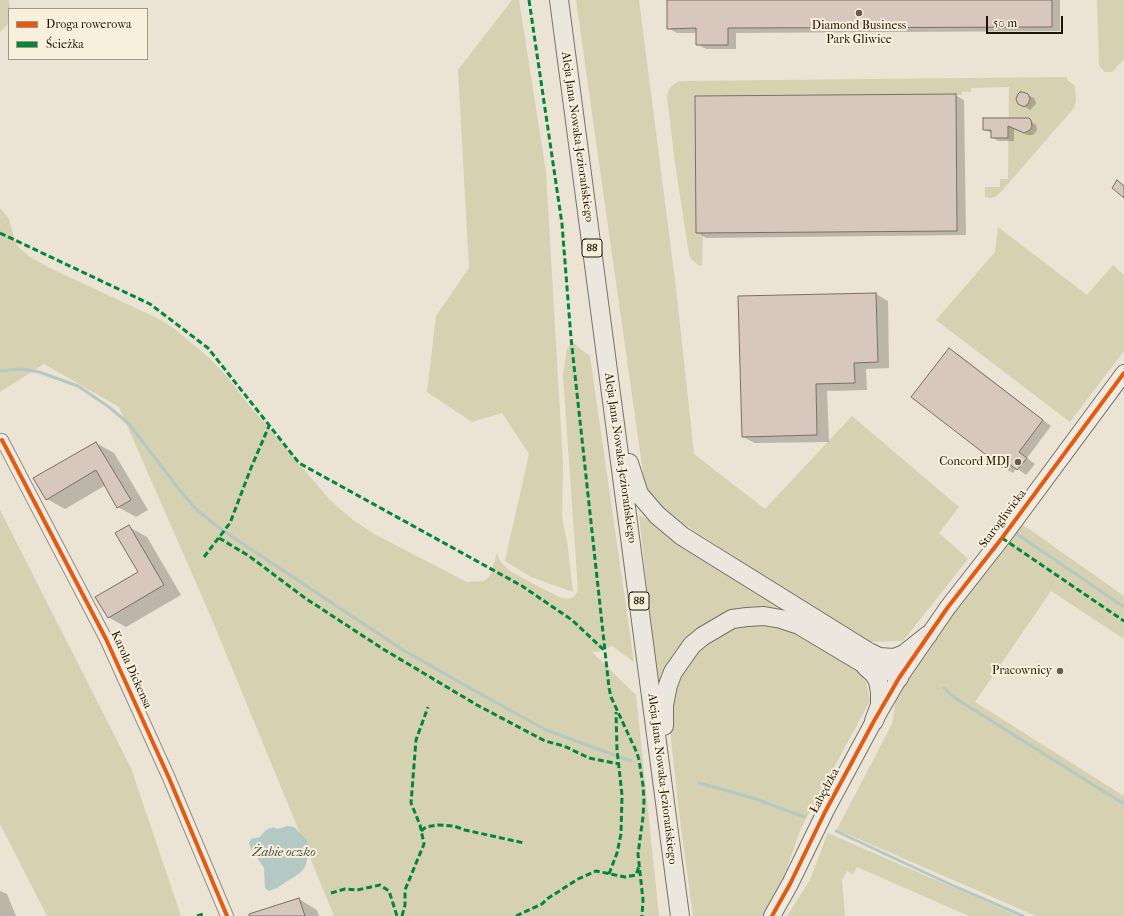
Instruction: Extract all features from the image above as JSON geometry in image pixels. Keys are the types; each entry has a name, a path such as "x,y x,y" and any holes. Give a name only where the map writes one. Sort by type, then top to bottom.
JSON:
{"main road":[{"name":"Aleja Jana Nowaka-Jeziorańskiego","path":"559,0 680,916"},
{"path":"614,420 639,494 657,515 682,536 864,657 900,678"},
{"path":"663,783 664,705 670,679 673,672 692,645 732,619 747,616 764,616 781,619 799,625 864,657 894,658 904,654 928,636"},
{"path":"864,657 878,681 880,692 880,705 874,721"}],"street":[{"name":"Starogliwicka","path":"900,678 928,636 1124,373"},
{"name":"Karola Dickensa","path":"2,440 106,638 227,916"},
{"name":"Łabędzka","path":"772,916 790,884 825,812 874,721 900,678"}],"shaded area":[{"path":"0,0 9,0 10,8 8,8 8,22 0,32"},
{"path":"512,0 519,0 546,172 563,464 562,516 568,548 573,592 531,577 505,561 529,454 502,413 472,422 427,392 436,316 469,268 458,70"},
{"path":"576,0 639,0 676,288 694,454 765,509 852,416 959,507 939,533 968,559 903,641 867,642 665,512 645,487"},
{"path":"1097,0 1124,0 1124,59 1112,72 1105,72 1099,66"},
{"path":"1067,77 1067,80 1075,86 1076,100 1074,108 1000,193 991,198 985,196 985,187 1000,187 1000,179 1008,179 1009,87 971,88 971,92 962,91 962,95 695,96 703,233 702,266 698,265 691,259 675,163 667,97 669,89 678,82"},
{"path":"0,208 9,219 15,241 19,248 30,257 52,269 159,319 172,327 207,356 226,375 248,404 330,500 353,520 376,535 467,582 484,581 489,577 497,553 500,561 511,572 559,597 568,599 574,597 578,591 563,375 567,349 570,344 574,343 590,356 634,662 612,646 597,652 591,651 636,695 659,916 334,916 211,617 119,407 44,364 0,392"},
{"path":"998,227 1087,295 1113,265 1124,275 1124,351 1070,422 936,320 995,252"},
{"path":"0,510 131,768 181,916 47,916 0,824"},
{"path":"639,515 647,519 673,539 813,629 737,614 659,685"},
{"path":"1016,520 1124,596 1124,639 1051,591 975,702 1124,796 1124,916 1036,916 845,833 842,834 836,831 892,724 899,678"},
{"path":"759,623 786,627 849,660 865,676 870,701 801,828 781,885 763,916 693,916 679,813 669,720 673,685 701,645 738,625"},
{"path":"828,832 1018,916 969,916 857,867 853,874 847,871 842,880 845,916 787,916 810,880"}],"water":[{"name":"Żabie oczko","path":"287,826 294,827 307,840 309,846 307,860 305,867 300,873 277,888 269,891 265,888 264,868 251,849 249,843 251,839 260,837 266,830 273,827 278,829"}],"building":[{"name":"Diamond Business Park Gliwice","path":"667,0 1052,0 1052,27 728,28 728,45 696,45 696,28 667,29"},
{"path":"1020,92 1028,94 1030,99 1028,104 1024,107 1018,104 1016,99"},
{"path":"956,94 957,231 696,233 695,96"},
{"path":"983,118 1029,118 1031,120 1032,127 1024,133 1008,126 1008,138 991,138 991,130 983,130"},
{"path":"1117,180 1124,186 1124,198 1112,188"},
{"path":"876,293 878,362 854,363 855,383 816,384 817,435 742,437 738,296"},
{"path":"949,348 1043,420 1019,452 1027,458 1017,470 1008,463 1003,468 911,397"},
{"path":"96,442 131,500 117,508 96,470 46,500 33,478"},
{"path":"129,525 164,585 108,618 95,597 138,572 115,533"},
{"path":"299,898 305,916 249,916 249,914"}],"waterway":[{"path":"0,371 21,369 39,372 78,386 109,407 129,424 182,493 197,510 222,530 403,650 468,687 546,730 631,761"},
{"path":"1017,534 1124,607"},
{"path":"944,688 955,698 1124,804"},
{"path":"699,783 753,798 804,817"},
{"path":"836,831 956,887 1023,916"}],"marked path":[{"path":"529,0 562,224 571,338 609,688 611,697 637,753 643,785 643,817 638,854 643,900 642,916"},
{"path":"0,233 150,304 208,348 299,463 522,586 572,620 605,651"},
{"path":"204,557 230,523 269,426"},
{"path":"219,538 249,556 305,598 383,649 477,705 545,741 564,746 589,758 619,764"},
{"path":"1002,538 1124,621"},
{"path":"402,916 405,905 405,890 424,844 420,825 411,803 416,740 428,707"},
{"path":"609,874 617,853 621,834 622,795 617,750 616,712"},
{"path":"421,831 426,827 438,825 454,826 465,830 524,843"},
{"path":"516,916 542,904 547,899 578,879 596,871 625,877 636,875 639,866"},
{"path":"331,893 345,889 357,890 380,885 389,891 397,916"},
{"path":"197,916 203,914"}],"cycle path":[{"path":"772,916 790,884 825,812 899,678 948,607 1002,538 1124,373"},
{"path":"2,440 106,639 169,778 227,916"}],"place":[{"name":"Diamond Business Park Gliwice","path":"859,13"},
{"name":"Concord MDJ","path":"1018,462"},
{"name":"Pracownicy","path":"1060,671"}]}
